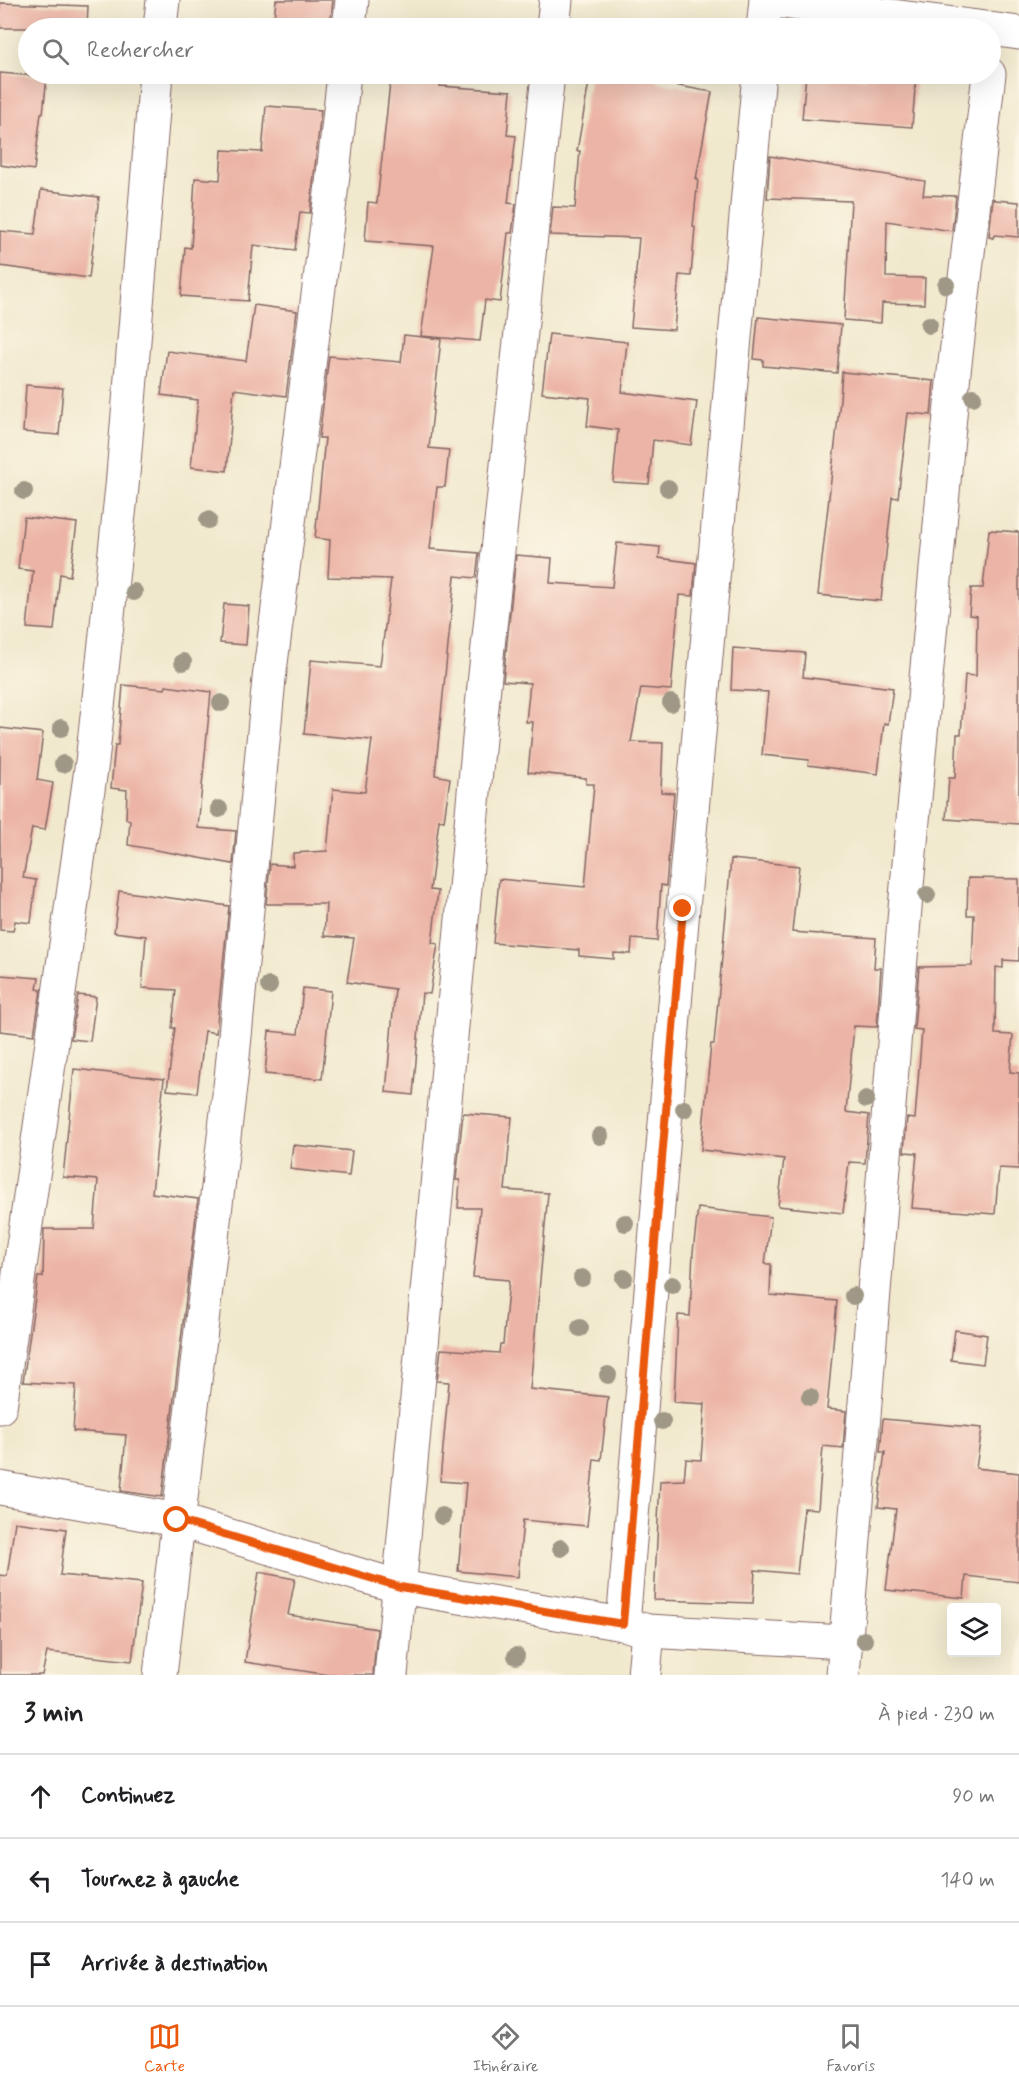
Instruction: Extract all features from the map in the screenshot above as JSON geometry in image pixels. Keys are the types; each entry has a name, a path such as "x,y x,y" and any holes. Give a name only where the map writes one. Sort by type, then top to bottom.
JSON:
{"street":[{"path":"161,18 163,0"},
{"path":"350,18 352,0"},
{"path":"554,18 556,0"},
{"path":"764,18 766,0 881,18"},
{"path":"0,1407 92,762 122,487 155,84"},
{"path":"160,1675 231,1078 269,679 343,84"},
{"path":"391,1675 485,675 547,84"},
{"path":"644,1675 635,1628 683,909 758,84"},
{"path":"843,1675 905,908 952,384 988,84"},
{"path":"0,1488 177,1520 400,1587 635,1628 844,1642"}],"building":[{"path":"276,0 333,0 331,18 274,18"},
{"path":"0,3 88,6 87,18 18,18 18,28 0,28"},
{"path":"0,73 18,75 18,84 46,84 34,170 0,165"},
{"path":"390,84 440,84 440,86 511,91 507,135 516,136 508,203 516,204 512,233 508,233 500,302 485,300 480,341 421,336 434,246 365,241 368,202 377,203"},
{"path":"589,84 668,84 712,92 696,179 698,179 691,276 679,275 674,330 631,327 639,238 550,235 553,207 575,208 580,151 577,151"},
{"path":"805,84 915,84 912,127 802,119"},
{"path":"266,106 321,110 310,213 300,212 295,250 253,245 248,301 181,296 185,247 191,248 195,178 220,180 222,150 262,152"},
{"path":"770,156 925,181 923,195 956,196 952,231 887,221 886,277 925,278 924,304 882,303 881,323 844,320 851,201 767,198"},
{"path":"41,190 99,197 89,278 0,266 0,231 35,234"},
{"path":"993,198 1019,202 1019,237 994,235 993,238 989,237"},
{"path":"254,305 297,311 286,396 234,389 227,471 191,467 198,400 161,395 167,351 246,361"},
{"path":"758,317 841,325 837,373 763,366 763,360 754,359"},
{"path":"549,334 627,342 622,392 697,402 691,445 653,440 649,484 613,482 618,430 587,426 590,398 542,393"},
{"path":"404,335 441,339 429,448 449,450 445,487 437,487 430,549 479,553 476,578 455,576 435,775 450,778 444,821 439,820 430,890 438,891 432,943 438,944 430,994 422,993 413,1095 386,1092 395,989 347,982 354,938 324,936 326,904 266,904 270,864 293,866 293,853 327,851 333,789 365,792 372,740 304,734 311,660 380,666 391,579 328,577 330,540 315,538 325,438 319,438 329,356 401,362"},
{"path":"842,372 934,381 931,415 908,413 898,498 892,497 881,601 818,595"},
{"path":"26,385 63,388 59,435 23,432"},
{"path":"24,517 77,523 70,576 60,574 54,630 27,628 33,571 18,569"},
{"path":"989,530 1019,532 1019,824 946,819 949,778 955,778 957,734 961,734 965,675 976,676 977,616 969,615 971,588 983,588"},
{"path":"617,543 660,547 659,558 696,563 693,596 679,595 671,690 641,688 631,742 663,743 661,792 674,793 666,886 661,885 657,941 632,939 631,954 614,953 614,959 579,956 579,950 493,943 499,879 585,887 594,784 586,784 586,778 528,772 533,722 526,722 530,683 503,681 516,555 552,558 550,583 612,587"},
{"path":"224,604 249,606 246,645 220,643"},
{"path":"733,648 805,653 803,677 893,688 888,724 884,723 878,774 808,765 809,760 762,755 768,692 731,690"},
{"path":"123,685 165,689 166,686 211,692 198,828 236,831 233,864 128,845 130,820 126,819 127,790 111,788 115,745 118,745"},
{"path":"0,728 43,733 37,780 53,783 45,830 32,828 23,878 36,880 31,923 15,921 13,931 0,930"},
{"path":"731,859 799,866 792,932 876,938 874,968 881,968 877,1027 854,1026 846,1112 869,1115 865,1163 849,1162 843,1213 778,1206 784,1159 701,1150 711,1044 714,1044"},
{"path":"968,878 1019,879 1019,961 1003,960 1003,968 996,967 995,1034 1013,1035 1010,1072 1019,1073 1019,1169 999,1168 995,1214 912,1208 917,1153 904,1152 907,1118 915,1119 922,1030 914,1029 919,967 972,966 974,915 967,915"},
{"path":"119,891 229,906 216,1033 205,1031 197,1093 167,1090 175,1028 172,1028 176,990 142,988 146,936 114,932"},
{"path":"0,975 39,978 37,989 41,990 34,1035 0,1031"},
{"path":"303,988 331,991 322,1079 265,1074 269,1031 298,1034"},
{"path":"78,995 96,997 90,1041 71,1039"},
{"path":"74,1069 164,1079 152,1193 198,1199 162,1497 121,1491 126,1435 73,1431 76,1385 23,1382 38,1277 43,1277 44,1229 94,1229 98,1180 63,1177"},
{"path":"463,1113 512,1117 505,1190 548,1193 530,1389 608,1397 601,1460 594,1459 587,1526 523,1520 518,1577 458,1571 466,1483 440,1481 449,1382 437,1381 441,1349 499,1353 500,1344 503,1344 509,1280 473,1277 480,1208 458,1208 460,1180 456,1180"},
{"path":"293,1145 352,1151 349,1176 290,1169"},
{"path":"698,1208 771,1217 765,1264 771,1264 770,1295 837,1301 827,1409 846,1411 843,1448 823,1446 818,1509 804,1508 797,1574 755,1570 753,1603 654,1600 660,1481 684,1480 686,1459 701,1460 705,1404 674,1402 678,1315 690,1316"},
{"path":"955,1330 987,1335 983,1364 951,1360"},
{"path":"883,1419 982,1428 976,1468 1019,1473 1019,1582 966,1576 964,1598 886,1590 896,1509 878,1507 885,1452 880,1452"},
{"path":"15,1522 66,1529 60,1575 142,1583 132,1661 47,1652 42,1675 0,1675 0,1575 7,1576"},
{"path":"259,1572 295,1579 288,1615 377,1629 373,1675 329,1675 245,1662"}],"route":[{"path":"177,1520 400,1587 623,1624 683,909"}]}
